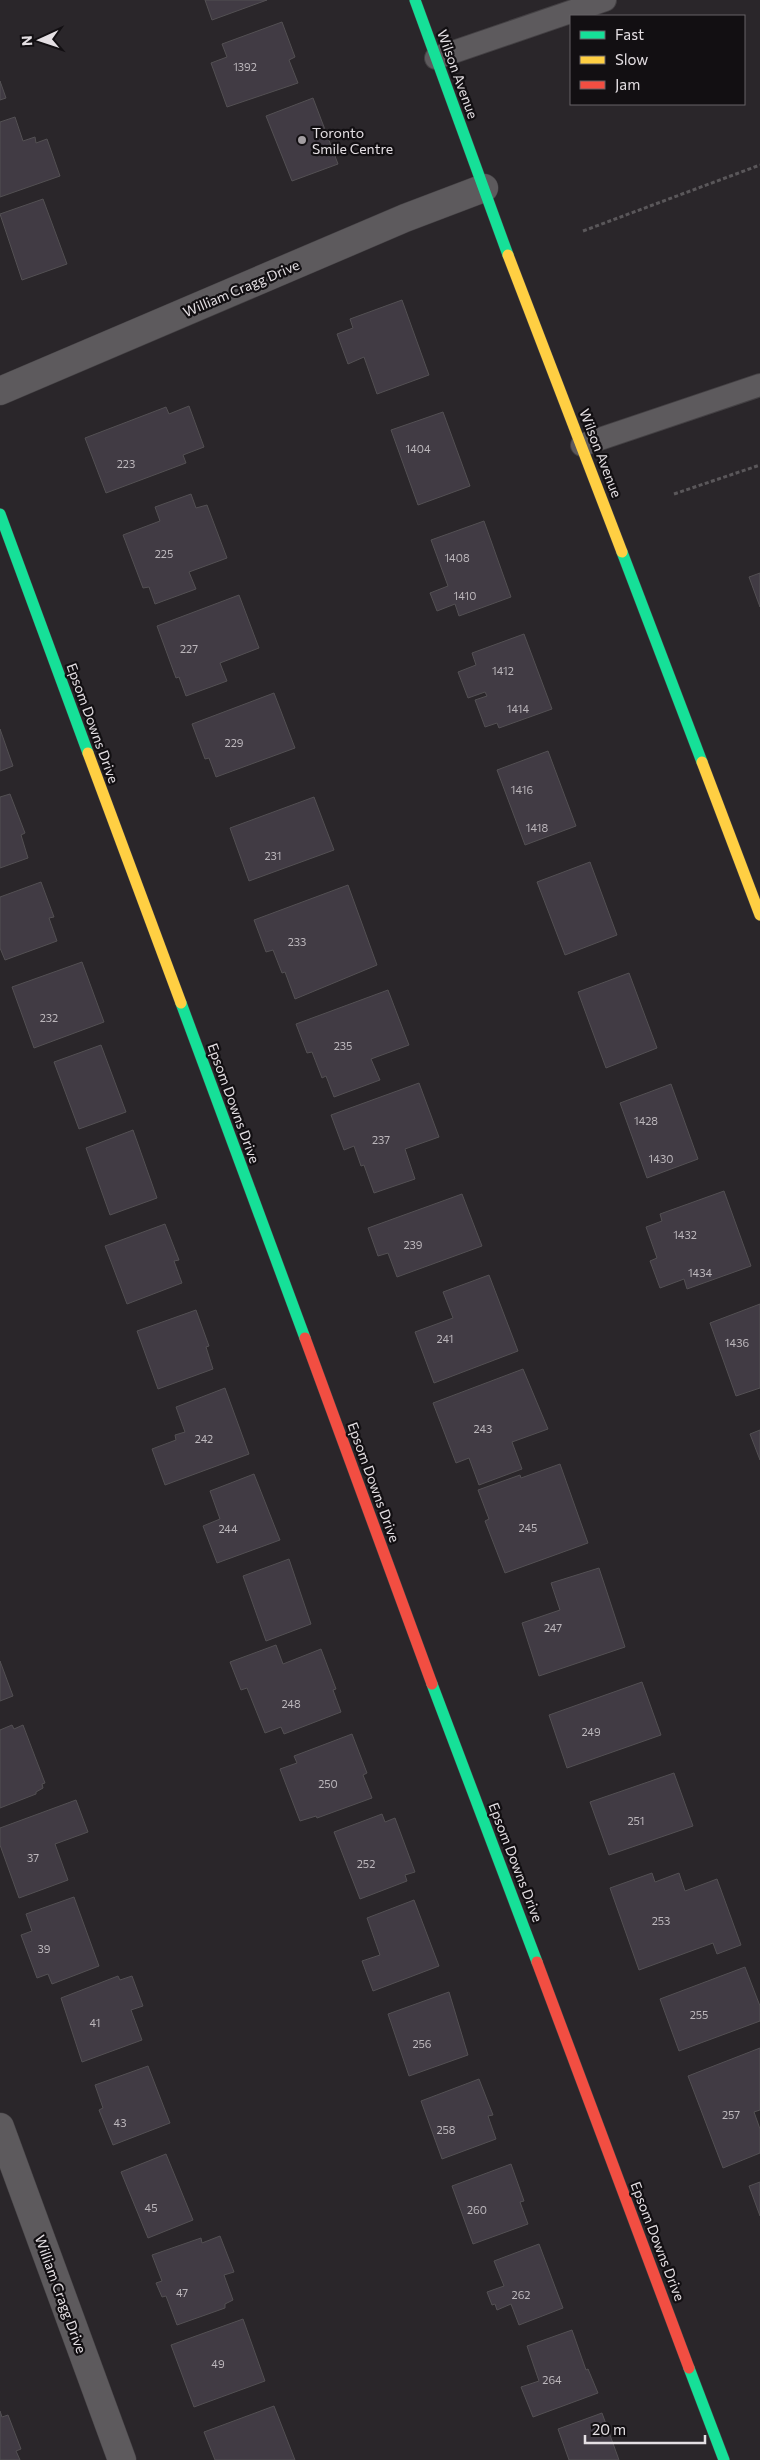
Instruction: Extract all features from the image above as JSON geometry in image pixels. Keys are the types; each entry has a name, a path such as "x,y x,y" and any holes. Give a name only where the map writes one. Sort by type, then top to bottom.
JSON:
{"street":[{"name":"Wilson Avenue","path":"415,0 484,188 760,915"},
{"name":"William Cragg Drive","path":"0,391 405,218 484,188"},
{"name":"Epsom Downs Drive","path":"0,514 420,1650 724,2460"},
{"name":"William Cragg Drive","path":"0,2127 122,2460"}],"lane":[{"path":"436,58 605,0"},
{"path":"582,445 760,385"}],"path":[{"path":"583,231 760,165"},
{"path":"674,494 760,465"}],"building":[{"path":"205,0 267,0 212,20"},
{"path":"282,22 295,57 289,60 298,83 227,107 211,63 227,57 222,44"},
{"path":"0,81 6,98 0,100"},
{"name":"Toronto Smile Centre","path":"313,98 338,164 292,181 266,116"},
{"path":"15,117 23,141 35,137 36,143 47,139 60,176 0,197 0,122"},
{"path":"43,199 67,264 22,280 0,214"},
{"path":"402,300 429,375 377,394 364,357 348,364 337,334 353,328 350,319"},
{"path":"189,406 204,447 183,455 186,463 106,493 85,438 166,407 169,414"},
{"path":"443,412 470,486 418,505 391,430"},
{"path":"191,494 196,508 207,505 227,558 189,572 196,589 155,604 149,587 143,588 123,535 160,521 155,507"},
{"path":"484,521 511,597 459,616 455,604 437,611 430,593 448,586 431,540"},
{"path":"760,573 760,607 749,577"},
{"path":"239,595 259,648 220,663 227,681 186,696 179,677 176,678 157,626"},
{"path":"524,634 552,709 499,728 497,723 485,727 475,700 487,696 485,692 468,698 458,672 476,665 472,653"},
{"path":"274,693 295,748 216,777 209,758 205,759 192,724"},
{"path":"0,729 13,766 0,771"},
{"path":"548,751 576,826 525,845 497,770"},
{"path":"10,794 25,833 21,835 28,858 0,868 0,797"},
{"path":"314,797 334,850 249,881 230,828"},
{"path":"590,862 617,935 565,955 537,882"},
{"path":"41,882 54,917 49,918 57,941 5,960 0,948 0,897"},
{"path":"348,885 377,965 295,999 285,972 282,973 273,950 266,952 254,920"},
{"path":"82,962 104,1022 34,1048 12,987"},
{"path":"629,973 657,1048 606,1068 578,992"},
{"path":"388,990 409,1045 371,1059 380,1080 334,1097 326,1076 322,1078 312,1052 307,1053 296,1024"},
{"path":"101,1045 126,1112 79,1129 54,1062"},
{"path":"419,1083 439,1137 405,1149 415,1179 374,1193 364,1165 361,1166 354,1146 344,1150 331,1115"},
{"path":"671,1084 698,1159 647,1178 620,1103"},
{"path":"133,1130 157,1198 110,1215 86,1148"},
{"path":"724,1191 751,1266 687,1289 684,1279 660,1288 650,1261 657,1258 646,1227 662,1221 660,1214"},
{"path":"462,1194 482,1246 397,1277 388,1253 378,1256 368,1228"},
{"path":"165,1224 179,1260 174,1261 182,1283 127,1304 105,1246"},
{"path":"489,1275 518,1351 434,1383 415,1332 453,1318 443,1292"},
{"path":"760,1304 760,1388 736,1396 710,1323"},
{"path":"196,1310 209,1346 206,1347 213,1369 158,1389 137,1331"},
{"path":"523,1369 548,1429 512,1442 522,1469 479,1485 469,1458 456,1463 433,1403"},
{"path":"225,1388 249,1454 165,1485 152,1449 176,1440 175,1435 185,1432 176,1407"},
{"path":"760,1430 760,1460 750,1434"},
{"path":"560,1464 588,1543 505,1573 485,1521 489,1519 478,1490 520,1475 521,1478"},
{"path":"254,1474 280,1540 217,1563 203,1526 220,1519 210,1491"},
{"path":"289,1559 311,1624 266,1641 243,1576"},
{"path":"599,1568 625,1647 539,1676 522,1623 560,1610 551,1583"},
{"path":"276,1645 283,1664 321,1649 336,1689 333,1690 341,1712 284,1734 281,1727 265,1733 247,1688 241,1690 230,1662"},
{"path":"0,1661 13,1696 0,1701"},
{"path":"642,1682 661,1735 567,1768 549,1715"},
{"path":"12,1725 14,1729 23,1725 45,1783 42,1784 43,1788 36,1792 36,1794 0,1808 0,1730"},
{"path":"352,1734 367,1773 363,1775 372,1798 317,1818 316,1816 300,1821 280,1769 297,1763 294,1756"},
{"path":"674,1773 693,1826 609,1855 590,1802"},
{"path":"76,1800 88,1832 55,1844 68,1880 19,1898 0,1845 0,1828"},
{"path":"382,1814 385,1822 395,1818 415,1872 405,1875 407,1881 360,1899 334,1832"},
{"path":"652,1873 655,1882 679,1873 685,1891 717,1879 741,1945 717,1954 713,1943 639,1970 610,1888"},
{"path":"74,1897 99,1966 52,1984 48,1974 37,1978 21,1935 32,1931 26,1914"},
{"path":"414,1900 439,1966 373,1991 362,1961 380,1955 367,1918"},
{"path":"745,1967 760,2006 760,2021 679,2051 660,1999"},
{"path":"118,1976 120,1980 132,1976 143,2006 131,2010 142,2040 82,2062 61,1998"},
{"path":"449,1992 468,2055 409,2076 388,2014"},
{"path":"760,2048 760,2110 754,2112 760,2129 760,2153 723,2168 688,2076"},
{"path":"148,2066 170,2123 113,2145 99,2110 103,2108 95,2085"},
{"path":"479,2079 493,2115 488,2116 496,2139 442,2159 421,2101"},
{"path":"166,2154 193,2220 148,2238 121,2172"},
{"path":"511,2164 524,2201 520,2202 528,2224 473,2244 452,2186"},
{"path":"760,2182 760,2216 749,2186"},
{"path":"220,2236 234,2272 224,2275 233,2300 225,2304 225,2308 177,2325 166,2296 162,2297 156,2283 162,2281 152,2255 201,2238 202,2243"},
{"path":"539,2244 563,2308 519,2325 511,2304 497,2310 495,2304 492,2305 487,2292 504,2286 494,2261"},
{"path":"243,2319 265,2381 194,2407 171,2345"},
{"path":"572,2330 586,2370 588,2369 598,2393 533,2417 521,2387 539,2381 527,2346"},
{"path":"274,2406 295,2460 215,2460 204,2432"},
{"path":"0,2411 2,2417 8,2415 21,2449 16,2451 20,2460 0,2460"},
{"path":"602,2413 619,2460 569,2460 558,2429"}],"traffic: fast":[{"path":"415,0 508,255"},
{"path":"0,514 88,753"},
{"path":"622,552 702,762"},
{"path":"181,1003 305,1338"},
{"path":"432,1684 537,1962"},
{"path":"689,2368 724,2460"}],"traffic: slow":[{"path":"508,255 622,552"},
{"path":"88,753 181,1003"},
{"path":"702,762 760,915"}],"traffic: jam":[{"path":"305,1338 432,1684"},
{"path":"537,1962 689,2368"}],"place":[{"name":"Toronto Smile Centre","path":"302,140"}]}
